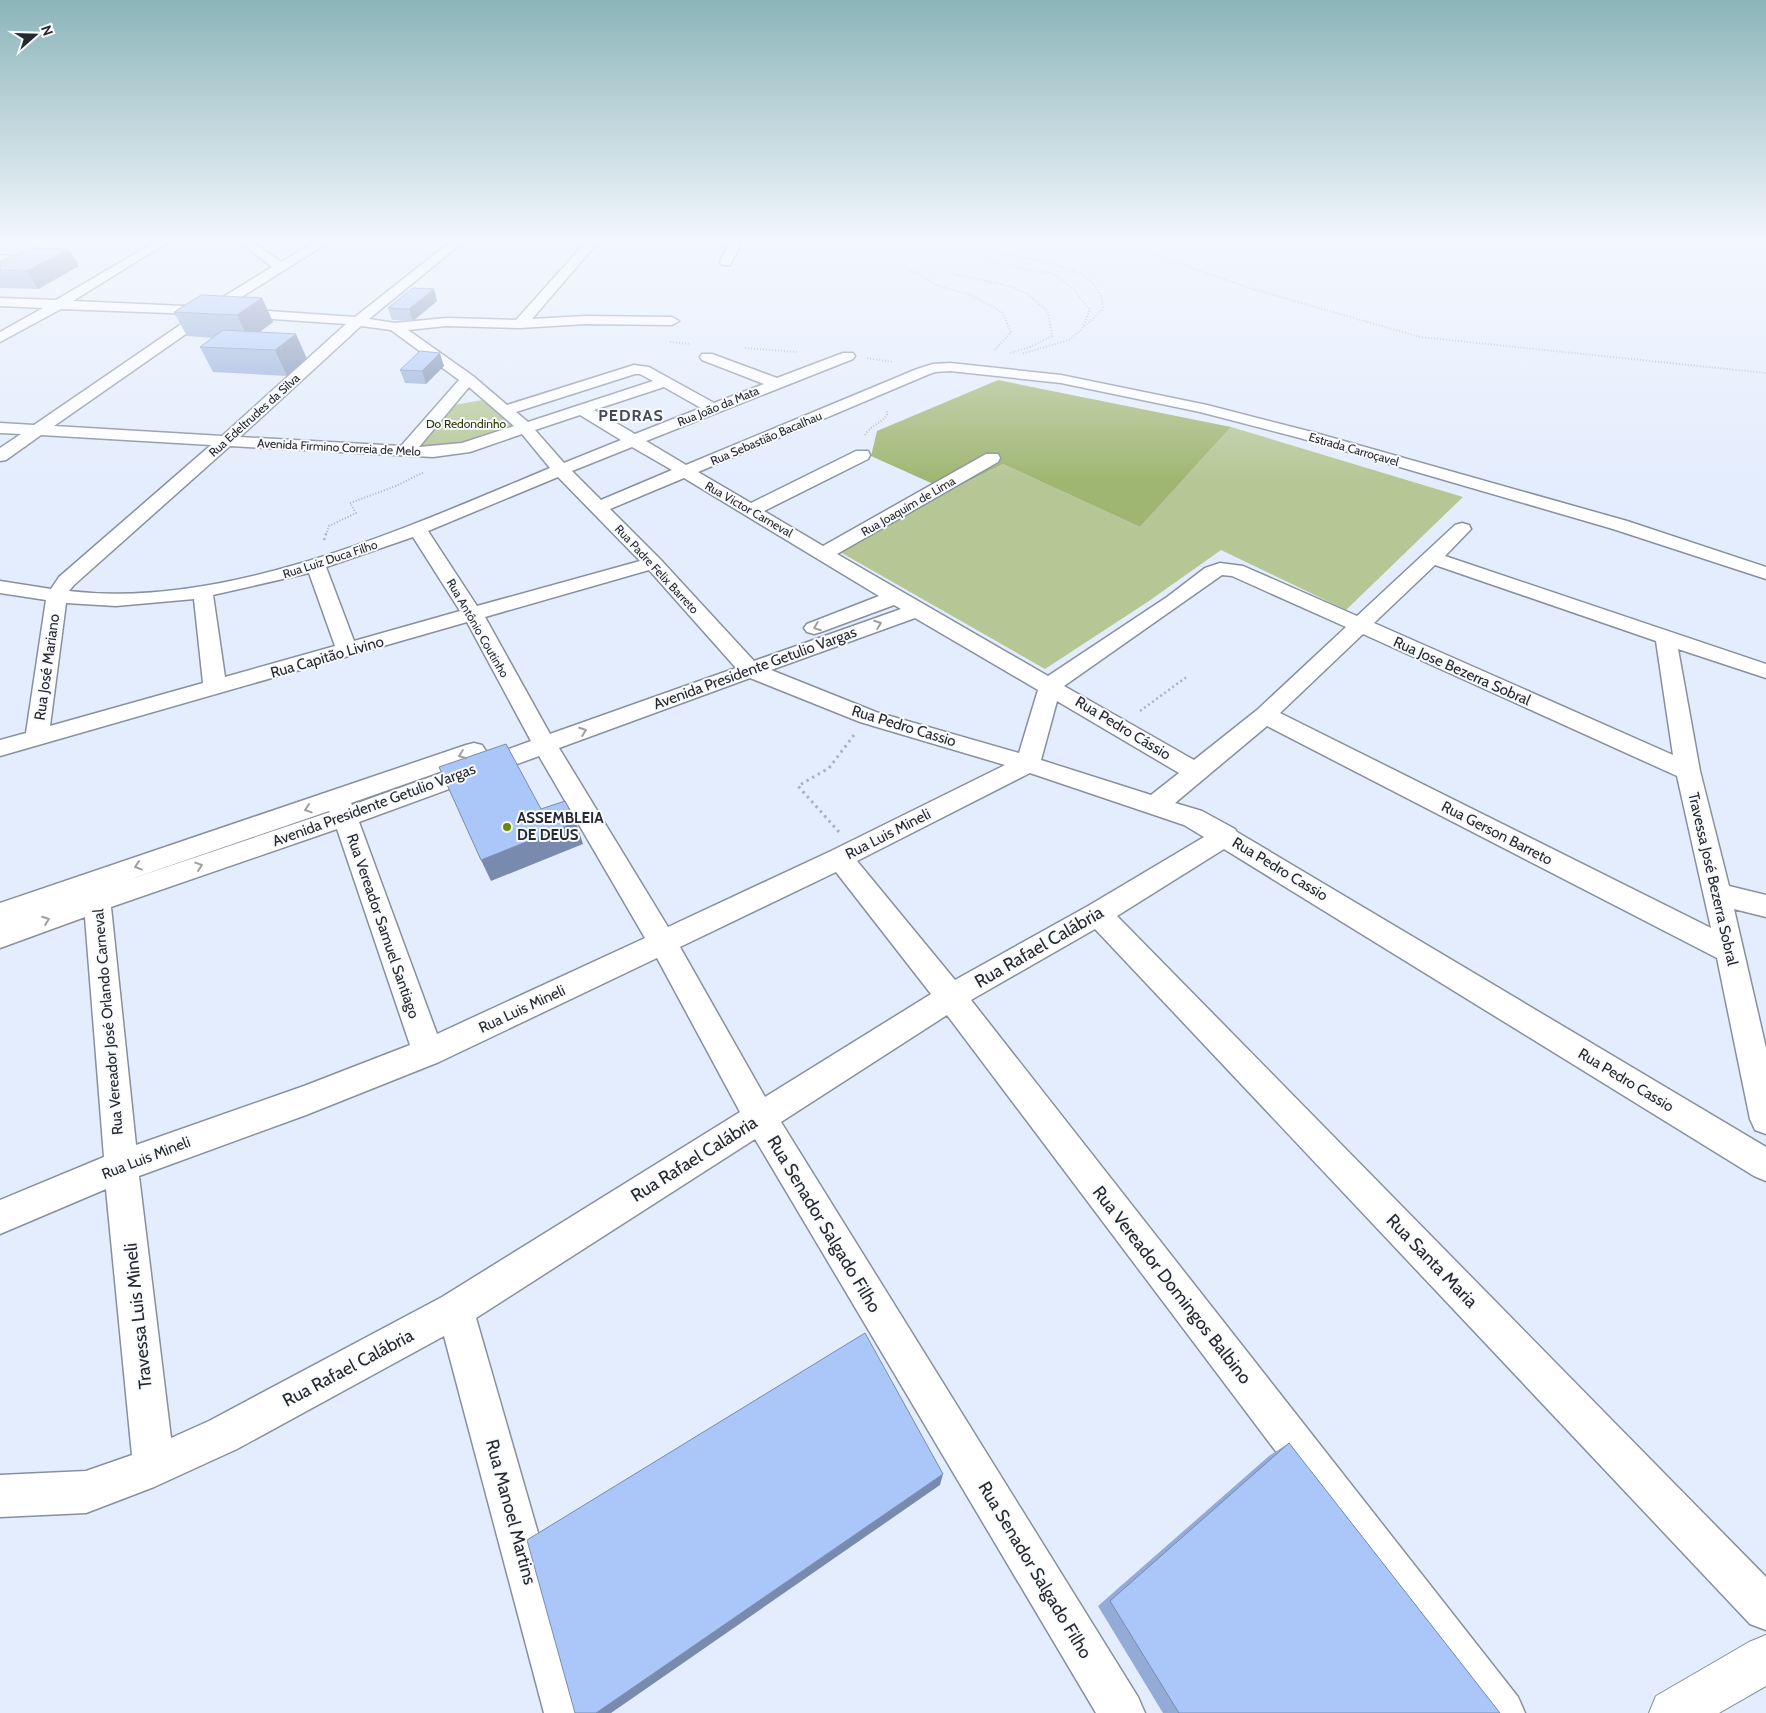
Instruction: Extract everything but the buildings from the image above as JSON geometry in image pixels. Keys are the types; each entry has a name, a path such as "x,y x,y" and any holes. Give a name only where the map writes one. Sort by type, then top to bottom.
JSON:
{"street":[{"path":"0,338 28,322"},
{"path":"0,456 194,322"},
{"name":"Rua Edeltrudes da Silva","path":"57,595 71,576 227,440 357,322"},
{"path":"364,322 395,327 438,322 520,324 553,322"},
{"name":"Rua Padre Felix Barreto","path":"395,327 468,379 525,428 561,470 652,562 745,664"},
{"name":"Rua João da Mata","path":"561,470 712,408 848,356"},
{"path":"707,357 776,383"},
{"name":"Estrada Carroçavel","path":"933,368 950,367 1061,379 1201,408 1306,435 1620,525 1766,573"},
{"name":"Rua Sebastião Bacalhau","path":"599,507 933,368"},
{"path":"506,410 623,371 644,370 712,408"},
{"path":"406,451 468,379"},
{"name":"Avenida Firmino Correia de Melo","path":"0,428 406,451 452,451 665,382"},
{"name":"Rua Victor Carneval","path":"581,409 917,610"},
{"path":"751,510 862,455"},
{"name":"Rua Joaquim de Lima","path":"823,554 992,458"},
{"name":"Rua Luiz Duca Filho","path":"0,587 89,600 116,600 203,592 316,566 417,530 561,470"},
{"path":"1156,805 1265,716 1462,529"},
{"name":"Rua Antônio Coutinho","path":"417,530 473,615 540,737"},
{"path":"1432,558 1766,671"},
{"name":"Rua Capitão Livino","path":"0,748 473,615 652,562"},
{"path":"316,566 348,650"},
{"name":"Rua Jose Bezerra Sobral","path":"1050,685 1174,601 1212,572 1220,569 1236,570 1688,771"},
{"path":"203,592 215,688"},
{"name":"Rua José Mariano","path":"37,738 57,595"},
{"name":"Avenida Presidente Getulio Vargas","path":"745,664 895,597"},
{"name":"Avenida Presidente Getulio Vargas","path":"0,914 99,890 341,808 745,664 917,610"},
{"name":"Rua Pedro Cássio","path":"917,610 1050,685 1196,772"},
{"name":"Travessa José Bezerra Sobral","path":"1666,638 1688,771 1766,1119"},
{"name":"Rua Pedro Cassio","path":"745,664 868,717 1028,764 1193,818 1226,836 1766,1165"},
{"path":"1028,764 1050,685"},
{"name":"Rua Gerson Barreto","path":"1265,716 1729,951"},
{"name":"Rua Senador Salgado Filho","path":"540,737 663,943 760,1118 1122,1713"},
{"name":"Rua Luis Mineli","path":"0,1217 121,1166 306,1100 428,1052 663,943 1028,764"},
{"name":"Rua Vereador Samuel Santiago","path":"341,808 428,1052"},
{"name":"Rua Rafael Calábria","path":"0,1496 86,1492 154,1467 222,1435 455,1310 951,997 1098,914 1226,836"},
{"name":"Rua Vereador Domingos Balbino","path":"847,854 951,997 1502,1713"},
{"name":"Avenida Presidente Getulio Vargas","path":"0,937 99,890"},
{"name":"Rua Vereador José Orlando Carneval","path":"99,890 121,1166"},
{"path":"1717,894 1766,906"},
{"name":"Rua Santa Maria","path":"1098,914 1766,1608"},
{"name":"Travessa Luis Mineli","path":"121,1166 154,1467"},
{"name":"Rua Manoel Martins","path":"455,1310 566,1713"},
{"path":"1673,1713 1766,1659"}],"path":[{"path":"988,354 995,351 1011,332 1006,322"},
{"path":"1050,322 1052,336 1030,347 1004,356 1029,353 1069,340 1089,322"},
{"path":"1082,329 1085,322"},
{"path":"1363,322 1420,337 1766,373"},
{"path":"862,455 862,440 871,426 885,420 888,413 867,396"},
{"path":"316,566 329,526 356,513 350,504 396,486 439,465 452,451"},
{"path":"1120,727 1188,676"},
{"path":"847,854 798,786 830,768 868,717"}],"green space":[{"name":"Do Redondinho","path":"488,399 520,427 450,447 415,448 454,405"},
{"path":"1231,427 1463,497 1346,610 1221,550 1149,601 1045,669 840,552 949,491 1003,464 1140,527"}],"shaded area":[{"path":"998,380 1231,427 1140,527 1003,464 949,491 871,456 877,431"}],"place":[{"name":"ASSEMBLEIA DE DEUS","path":"507,827"}],"district":[{"name":"PEDRAS","path":"631,415"}]}
